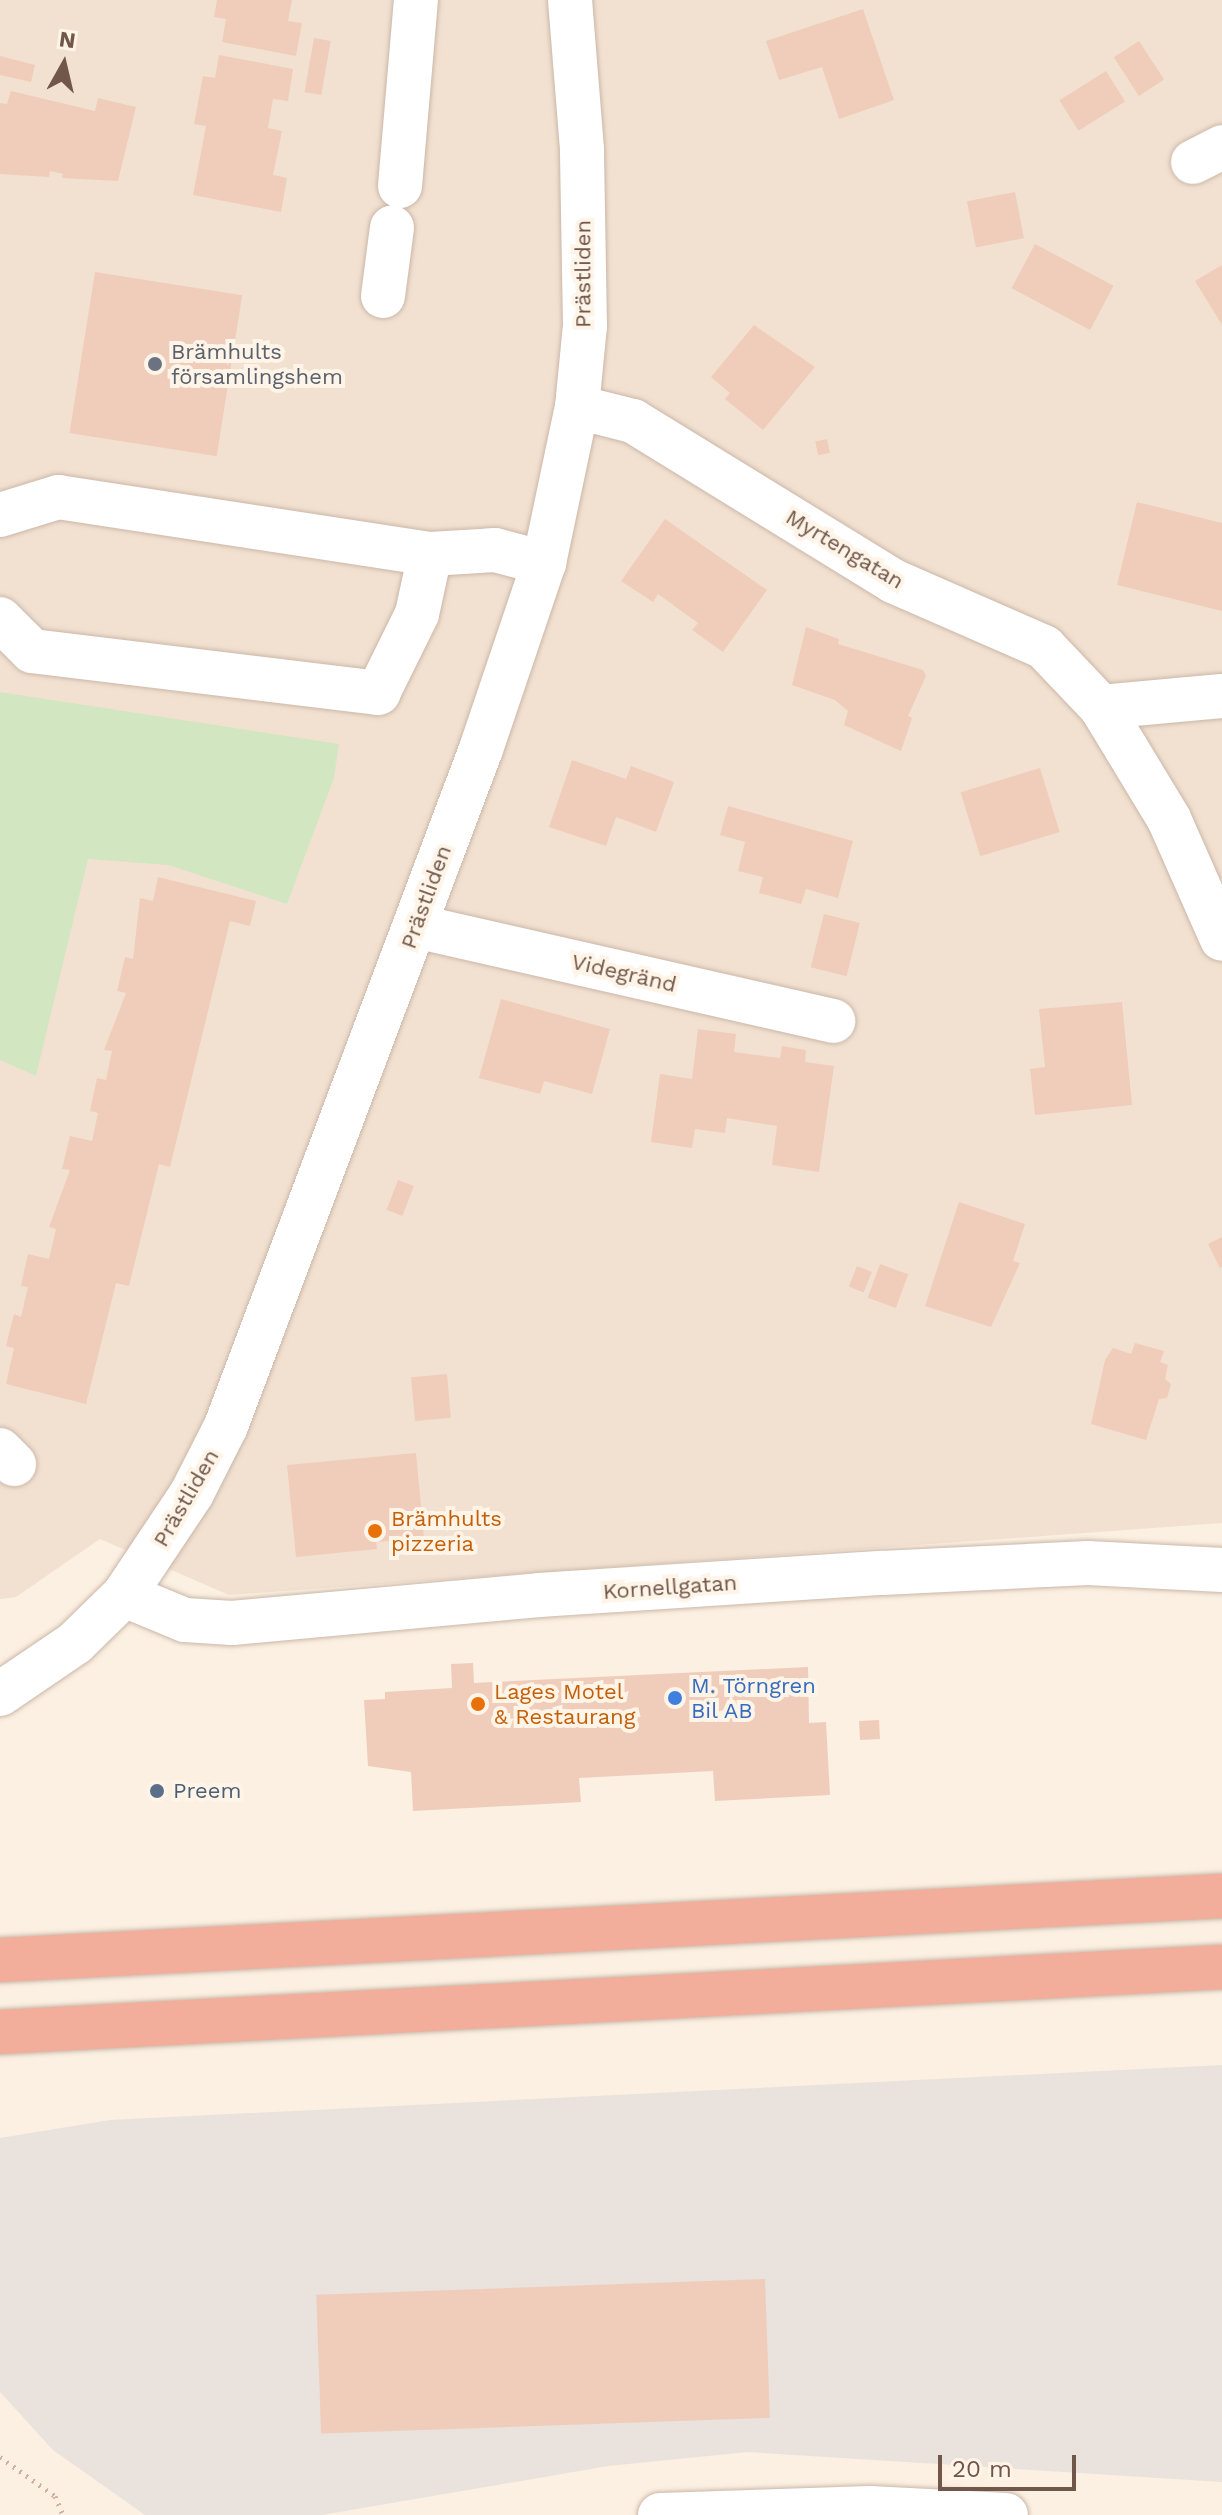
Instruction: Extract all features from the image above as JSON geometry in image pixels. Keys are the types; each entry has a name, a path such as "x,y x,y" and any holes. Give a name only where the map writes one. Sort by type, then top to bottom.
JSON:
{"highway":[{"path":"0,1960 1222,1896"},
{"path":"0,2032 1222,1967"}],"street":[{"path":"383,296 396,207 416,0"},
{"name":"Prästliden","path":"0,1694 75,1643 124,1595 192,1493 226,1426 415,926 544,563 577,407 585,326 582,178 570,0"},
{"name":"Myrtengatan","path":"577,407 633,421 893,581 1044,647 1101,707 1169,819 1222,939"},
{"path":"0,515 58,497 430,554 495,550 544,563"},
{"path":"0,619 32,651 378,693 417,614 430,554"},
{"path":"1101,707 1222,696"},
{"name":"Videgränd","path":"415,926 833,1021"},
{"name":"Kornellgatan","path":"124,1595 185,1620 232,1623 866,1574 1088,1563 1222,1570"},
{"path":"660,2515 730,2512 1006,2515"}],"path":[{"path":"0,2457 55,2496 63,2515"}],"shaded area":[{"path":"0,0 1222,0 1222,1523 229,1595 100,1539 16,1597 0,1599"},
{"path":"1222,2065 1222,2482 748,2452 608,2466 322,2515 145,2515 53,2450 0,2392 0,2138 110,2120"}],"green space":[{"path":"0,692 339,744 334,778 287,904 168,865 88,859 36,1076 0,1060"}],"building":[{"path":"217,0 292,0 288,21 302,23 296,56 222,42 226,19 214,17"},
{"path":"863,9 894,100 839,119 822,67 779,80 766,41"},
{"path":"314,38 331,41 321,95 304,92"},
{"path":"1139,41 1164,80 1139,96 1114,57"},
{"path":"219,55 293,69 288,101 273,99 268,128 282,131 273,175 287,178 281,212 193,195 206,126 194,124 203,76 215,78"},
{"path":"0,56 35,65 31,82 0,75"},
{"path":"1106,71 1125,102 1078,131 1059,100"},
{"path":"11,91 95,111 98,98 136,107 118,181 62,178 63,174 50,171 49,177 0,174 0,103 7,104"},
{"path":"1015,192 1024,238 976,247 967,201"},
{"path":"1035,244 1114,286 1090,330 1012,288"},
{"path":"1222,265 1222,325 1195,281"},
{"name":"Brämhults församlingshem","path":"95,272 242,295 217,456 70,433"},
{"path":"754,325 815,367 763,430 725,399 730,393 711,377"},
{"path":"827,439 830,453 818,455 815,441"},
{"path":"1137,502 1222,523 1222,611 1117,585"},
{"path":"665,519 767,590 723,652 692,630 698,623 658,594 653,602 621,581"},
{"path":"806,627 839,639 838,644 923,670 926,676 908,716 912,718 901,751 844,725 848,711 835,700 792,685"},
{"path":"572,760 626,779 631,766 674,782 656,832 616,817 606,846 549,827"},
{"path":"1040,768 1060,832 980,856 961,792"},
{"path":"728,806 853,841 838,898 806,889 801,904 759,893 763,877 738,871 745,842 720,835"},
{"path":"158,877 256,901 250,926 230,921 170,1167 159,1164 129,1286 116,1283 86,1404 6,1384 14,1348 6,1346 14,1314 21,1317 28,1287 21,1286 28,1254 49,1259 56,1229 49,1227 70,1170 62,1169 70,1136 92,1141 98,1113 90,1111 97,1078 106,1080 112,1051 104,1050 126,993 117,991 125,957 133,959 140,898 153,901"},
{"path":"824,914 860,923 847,976 811,967"},
{"path":"501,999 610,1029 592,1094 544,1081 540,1094 479,1078"},
{"path":"1122,1002 1132,1105 1035,1115 1030,1069 1045,1067 1039,1009"},
{"path":"698,1029 736,1034 734,1052 780,1058 782,1046 806,1050 805,1062 834,1066 819,1172 772,1165 777,1126 727,1118 725,1133 695,1129 692,1148 651,1142 660,1074 692,1079"},
{"path":"398,1180 414,1186 402,1216 387,1210"},
{"path":"959,1202 1025,1224 1013,1261 1020,1263 991,1327 925,1306"},
{"path":"1222,1237 1222,1267 1220,1268 1208,1244"},
{"path":"880,1264 908,1274 896,1308 868,1298"},
{"path":"857,1266 872,1272 864,1292 849,1286"},
{"path":"1135,1343 1164,1351 1160,1362 1168,1365 1165,1379 1171,1384 1167,1398 1159,1399 1146,1440 1091,1424 1105,1360 1113,1348 1131,1354"},
{"path":"447,1374 451,1418 415,1421 411,1377"},
{"path":"416,1453 424,1538 376,1542 377,1549 296,1557 287,1465"},
{"path":"473,1663 474,1683 808,1667 809,1723 826,1722 830,1795 715,1801 713,1771 579,1778 581,1802 413,1811 411,1772 368,1766 364,1700 385,1699 385,1692 452,1688 451,1664"},
{"path":"879,1720 880,1739 860,1740 859,1721"},
{"path":"765,2279 770,2418 321,2434 316,2295"}],"place":[{"name":"Brämhults församlingshem","path":"155,364"},
{"name":"Brämhults pizzeria","path":"375,1531"},
{"name":"M. Törngren Bil AB","path":"675,1698"},
{"name":"Lages Motel & Restaurang","path":"478,1704"},
{"name":"Preem","path":"157,1791"}]}
